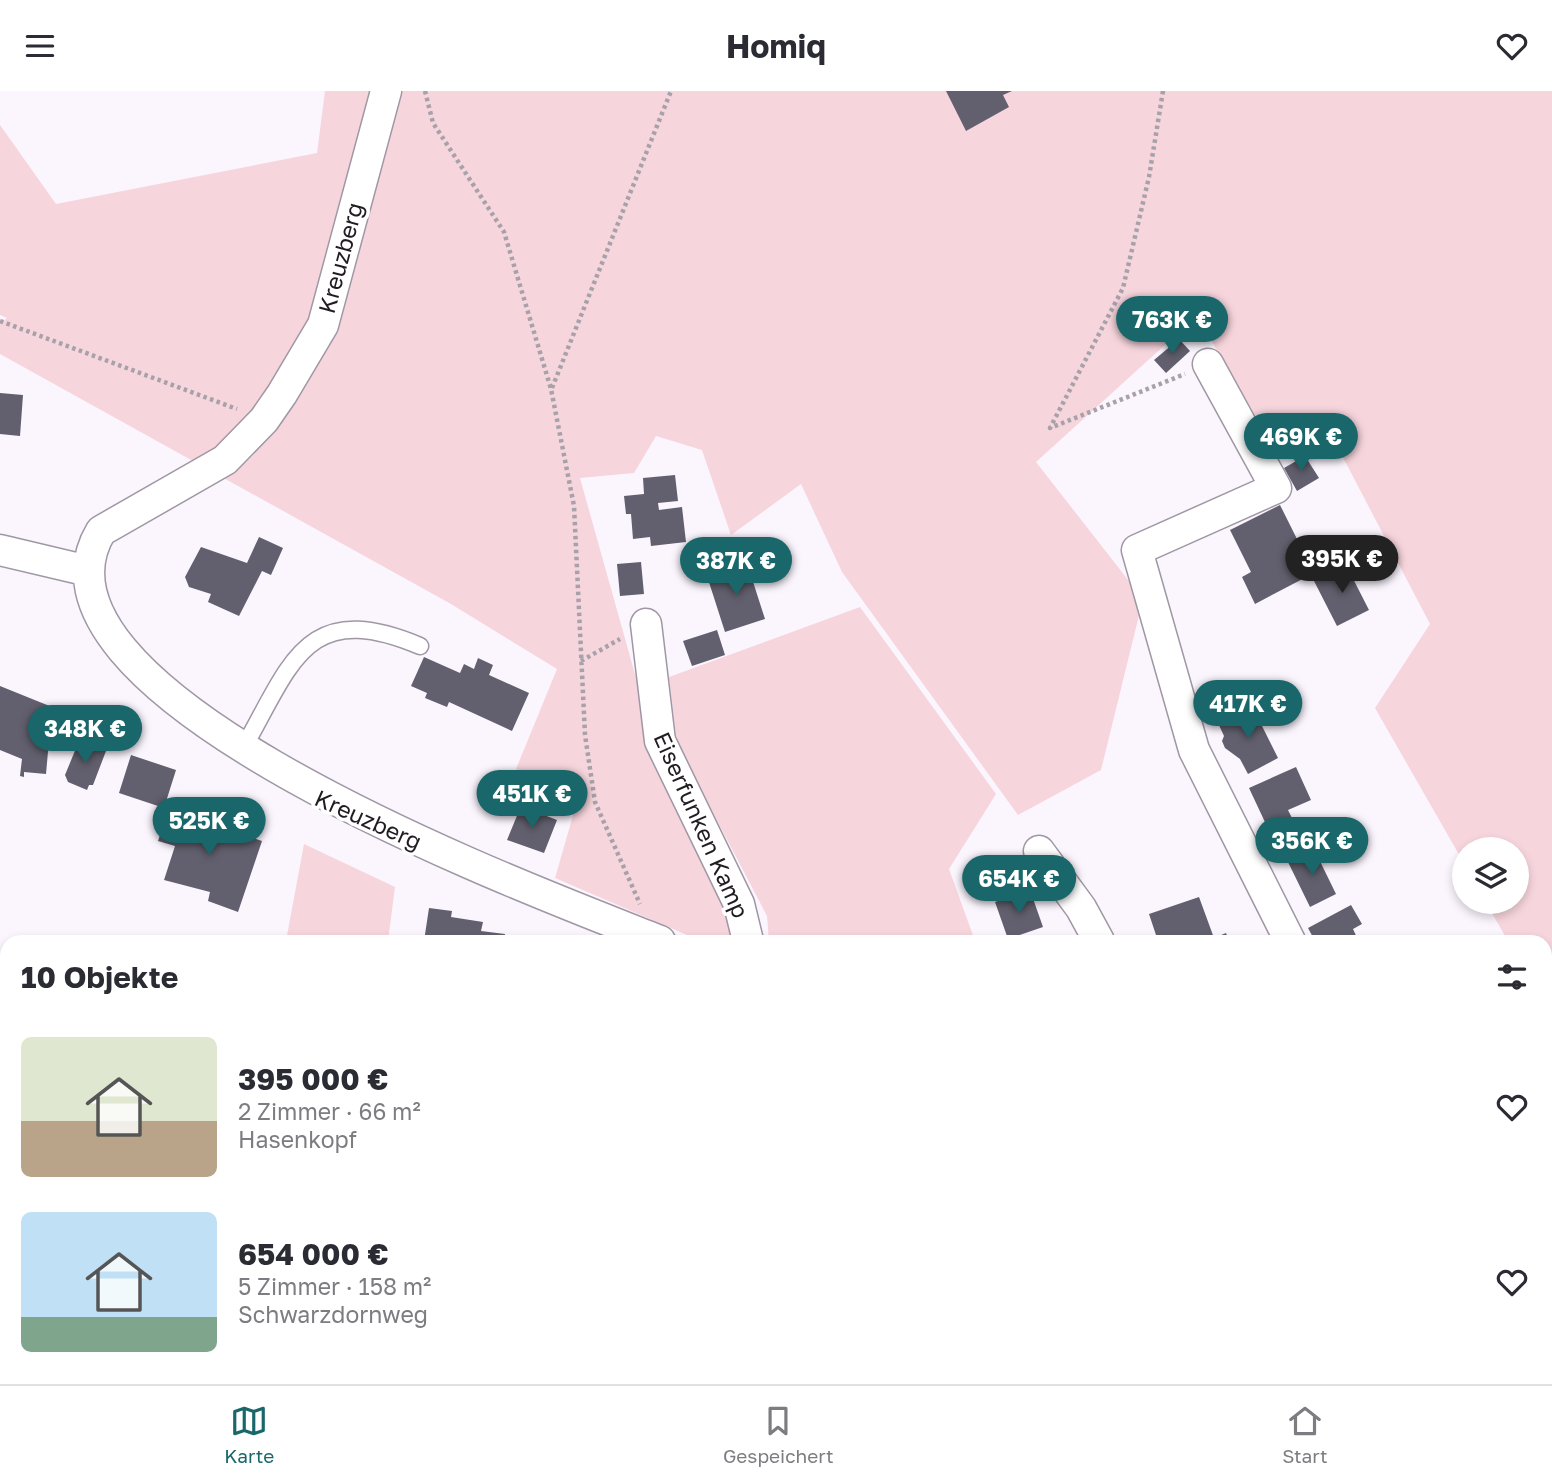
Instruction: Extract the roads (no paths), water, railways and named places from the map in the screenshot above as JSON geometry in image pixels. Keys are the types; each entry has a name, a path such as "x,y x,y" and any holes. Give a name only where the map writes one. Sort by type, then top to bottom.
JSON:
{"street":[{"name":"Kreuzberg","path":"386,91 323,325 264,420 225,460 101,531 91,543 80,569 89,613 116,662 141,687 287,783 510,882 645,935"},
{"path":"1208,364 1276,488 1137,550 1194,750 1287,935"},
{"path":"0,550 80,569"},
{"name":"Eiserfunken Kamp","path":"646,624 660,741 739,904 747,935"},
{"path":"1040,851 1081,908 1096,935"}],"lane":[{"path":"240,754 297,655 317,638 346,630 373,629 420,646"}]}
